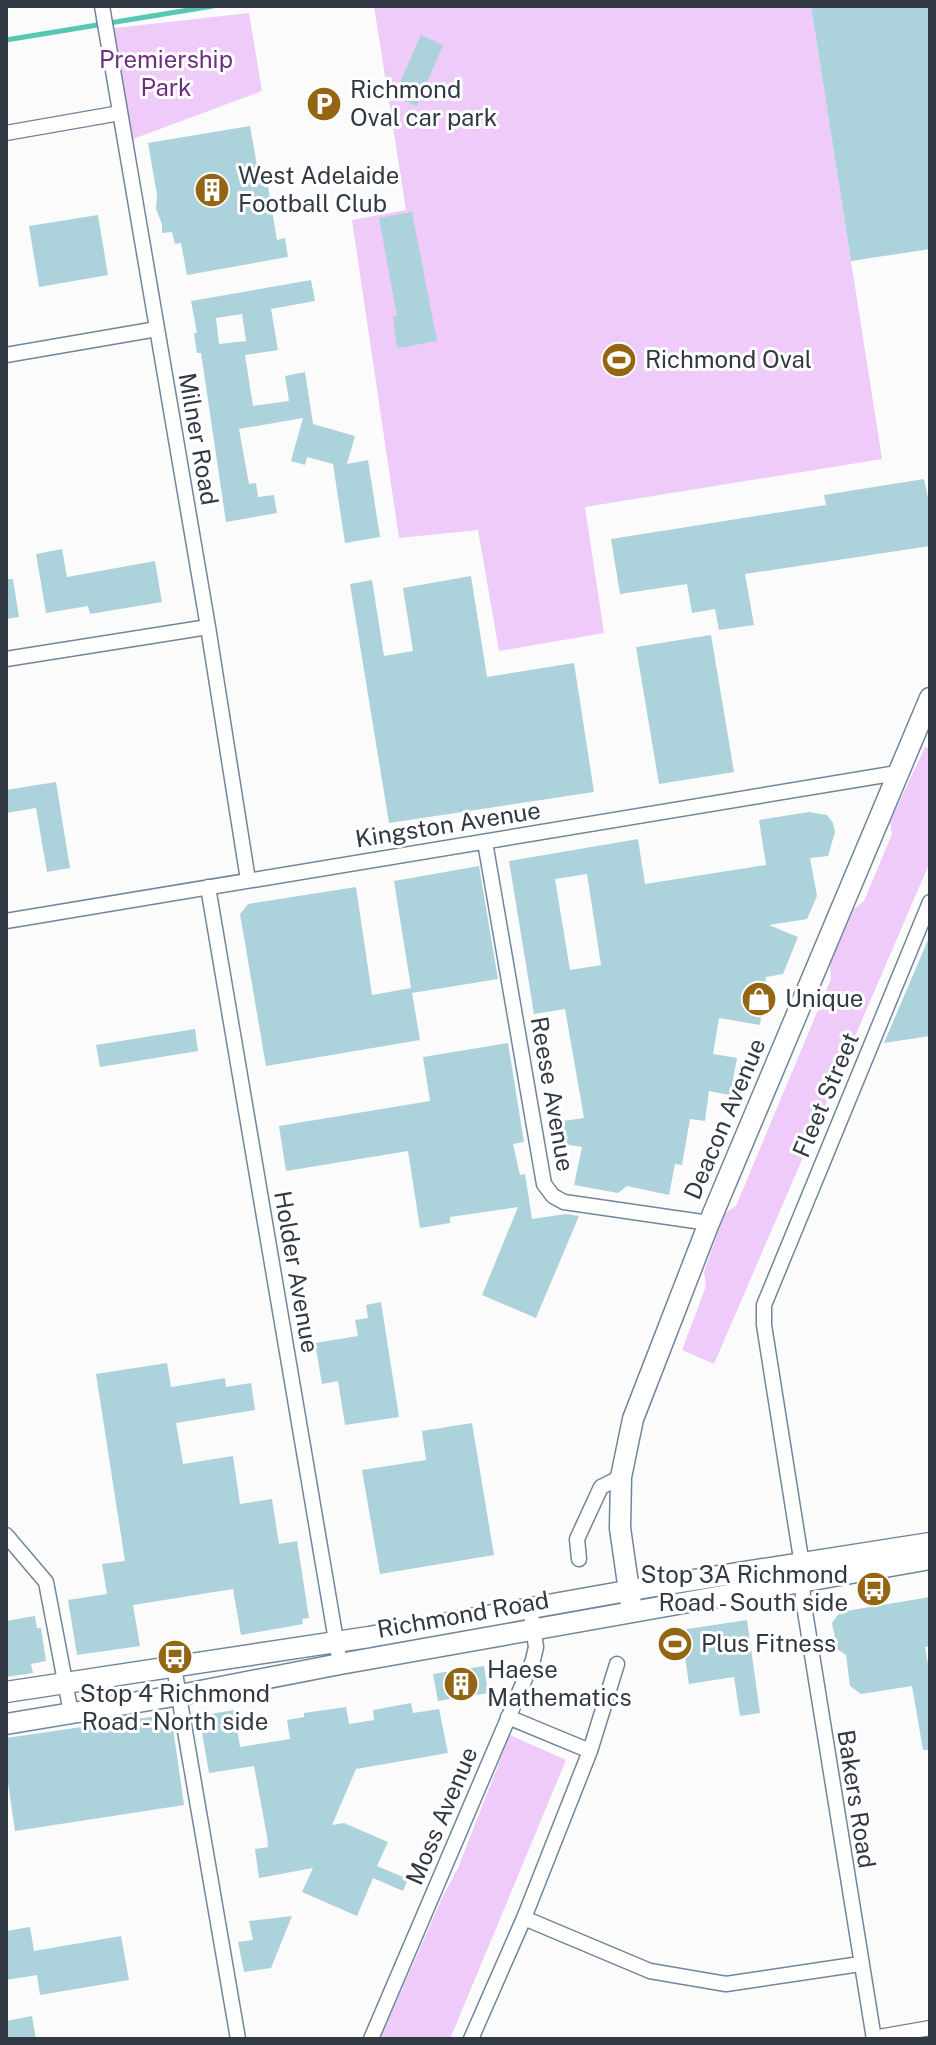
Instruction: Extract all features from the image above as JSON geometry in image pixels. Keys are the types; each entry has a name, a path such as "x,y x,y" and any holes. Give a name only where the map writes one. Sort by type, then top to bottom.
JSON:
{"main road":[{"name":"Deacon Avenue","path":"632,1612 620,1528 621,1477 633,1419 709,1223 930,698"},
{"name":"Richmond Road","path":"6,1724 632,1612 930,1543"},
{"name":"Richmond Road","path":"6,1692 336,1642 629,1590 930,1559"}],"street":[{"name":"Milner Road","path":"102,6 248,880"},
{"path":"6,133 120,113"},
{"path":"6,355 157,329"},
{"path":"6,659 208,627"},
{"name":"Kingston Avenue","path":"6,921 897,773"},
{"name":"Reese Avenue","path":"485,842 544,1184 553,1196 564,1202 709,1223"},
{"name":"Holder Avenue","path":"208,887 340,1664"},
{"name":"Fleet Street","path":"764,1305 930,902"},
{"name":"Bakers Road","path":"764,1305 801,1573 874,2038"},
{"path":"579,1559 577,1539 601,1487 621,1477"},
{"path":"6,1535 46,1582 71,1713"},
{"name":"Moss Avenue","path":"371,2039 533,1660 536,1647 530,1608"},
{"path":"471,2039 524,1918 590,1751 617,1664"},
{"path":"174,1667 238,2039"},
{"path":"508,1717 590,1751"},
{"path":"524,1918 650,1971 726,1984 860,1964"},
{"path":"874,2038 930,2028"}],"green space":[{"name":"Richmond Oval","path":"374,6 811,6 882,459 585,507 604,633 499,651 478,530 399,538 352,220 406,210"},
{"name":"Premiership Park","path":"249,13 262,91 125,142 106,29"},
{"path":"925,747 930,749 930,862 714,1364 682,1350 706,1286 704,1272 725,1213 736,1206 831,979 830,964 854,909 864,901 892,834 890,822"},
{"path":"510,1735 566,1760 450,2039 380,2039 458,1868"}],"building":[{"path":"811,6 930,6 930,249 851,261"},
{"path":"421,35 443,45 417,106 394,96"},
{"name":"West Adelaide Football Club","path":"250,126 258,171 265,168 277,240 285,238 288,257 187,275 181,243 175,244 172,232 162,233 148,143"},
{"path":"412,212 437,341 397,348 393,317 397,316 379,218"},
{"path":"98,215 108,275 39,287 29,226"},
{"path":"311,280 315,301 271,309 278,350 245,355 253,406 289,401 285,376 305,372 313,424 355,436 347,464 368,460 380,537 345,543 333,464 307,457 305,465 291,461 303,418 239,429 249,484 256,483 258,497 274,495 277,513 226,522 191,301","holes":["242,314 246,341 219,344 216,318"]},
{"path":"924,479 930,507 930,546 745,574 754,625 719,630 715,609 692,613 687,584 620,594 611,539 826,505 824,495"},
{"path":"62,549 67,577 155,561 162,602 90,614 88,606 46,613 36,554"},
{"path":"471,576 487,677 574,663 594,792 389,823 350,584 372,580 384,656 413,651 403,588"},
{"path":"6,579 13,579 19,617 6,619"},
{"path":"711,635 734,772 659,784 636,647"},
{"path":"56,782 70,868 47,872 36,808 6,813 6,790"},
{"path":"809,812 827,815 835,832 828,856 810,858 817,896 807,919 769,925 798,937 783,974 766,977 760,1025 719,1018 713,1054 737,1058 730,1095 709,1091 705,1121 690,1119 682,1165 675,1164 669,1195 627,1186 618,1193 574,1185 582,1147 558,1143 555,1122 584,1118 565,1009 534,1014 509,861 638,839 645,884 766,865 759,820","holes":["587,874 601,965 570,970 555,879"]},
{"path":"479,866 498,979 412,993 420,1040 266,1066 240,914 248,904 356,887 372,995 411,988 394,881"},
{"path":"930,935 930,1036 884,1043"},
{"path":"195,1029 198,1051 100,1067 96,1045"},
{"path":"508,1043 524,1142 513,1144 520,1175 525,1174 532,1219 566,1214 579,1216 536,1318 482,1295 518,1207 450,1217 450,1223 420,1228 408,1151 286,1171 279,1126 430,1101 423,1057"},
{"path":"381,1302 399,1417 345,1425 338,1381 322,1384 315,1343 358,1336 355,1320 368,1318 366,1305"},
{"path":"167,1363 171,1387 225,1378 226,1387 251,1383 255,1410 176,1423 183,1464 233,1456 240,1504 272,1499 279,1544 297,1541 309,1618 302,1619 303,1624 241,1635 233,1589 133,1605 140,1646 77,1655 68,1600 107,1594 102,1564 125,1561 96,1374"},
{"path":"472,1423 494,1555 380,1574 362,1470 426,1460 422,1431"},
{"path":"930,1597 930,1646 925,1647 930,1676 930,1750 923,1750 912,1686 861,1694 850,1686 846,1655 837,1649 832,1623 840,1612"},
{"path":"35,1616 37,1628 41,1628 46,1661 31,1664 33,1673 6,1677 6,1621"},
{"path":"747,1620 760,1713 740,1716 734,1677 689,1684 681,1630"},
{"name":"Haese Mathematics","path":"484,1666 488,1693 438,1701 433,1674"},
{"path":"411,1703 413,1713 439,1709 448,1753 356,1769 332,1825 344,1823 388,1842 377,1866 408,1879 403,1891 373,1878 357,1916 302,1892 313,1868 259,1878 255,1849 268,1847 254,1766 209,1773 199,1716 234,1710 240,1747 290,1739 287,1720 304,1717 304,1713 346,1707 349,1724 374,1720 373,1710"},
{"path":"171,1714 184,1805 15,1831 6,1769 6,1738"},
{"path":"292,1916 271,1968 244,1972 238,1942 253,1940 249,1921"},
{"path":"30,1927 34,1951 121,1936 129,1980 40,1995 37,1975 6,1980 6,1931"},
{"path":"32,2016 36,2039 6,2039 6,2021"}],"waterway":[{"path":"6,40 213,6"}],"place":[{"name":"Richmond Oval car park","path":"324,104"},
{"name":"West Adelaide Football Club","path":"212,190"},
{"name":"Richmond Oval","path":"619,360"},
{"name":"Unique","path":"759,999"},
{"name":"Stop 3A Richmond Road - South side","path":"874,1589"},
{"name":"Plus Fitness","path":"675,1644"},
{"name":"Stop 4 Richmond Road - North side","path":"175,1657"},
{"name":"Haese Mathematics","path":"461,1684"}]}
